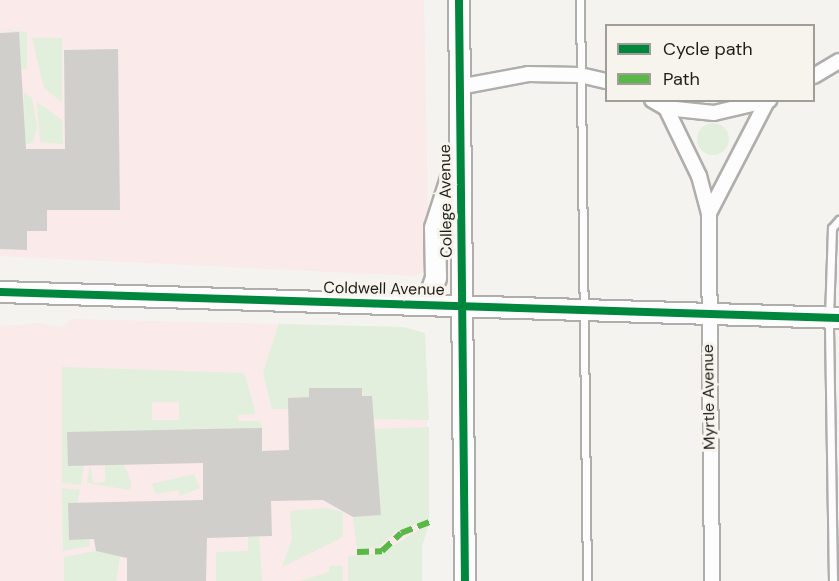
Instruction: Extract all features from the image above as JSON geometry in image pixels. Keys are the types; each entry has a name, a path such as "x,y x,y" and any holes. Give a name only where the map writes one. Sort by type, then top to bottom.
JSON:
{"street":[{"name":"College Avenue","path":"459,0 465,581"},
{"path":"815,75 839,61"},
{"path":"459,87 528,74 580,75 605,81"},
{"path":"656,102 666,108 714,113 764,102"},
{"name":"Myrtle Avenue","path":"709,213 767,102"},
{"name":"Myrtle Avenue","path":"666,108 695,167 709,213 707,312 712,581"},
{"path":"427,304 436,278 435,228 459,155"},
{"name":"Coldwell Avenue","path":"0,292 461,304 581,311 707,312 834,318"}],"lane":[{"path":"580,0 581,311 587,581"},
{"path":"833,581 832,228 839,220"}],"shaded area":[{"path":"0,0 424,0 429,268 417,276 0,256"},
{"path":"71,319 403,327 425,333 429,524 422,546 422,581 0,581 0,326 41,323 61,327"}],"green space":[{"path":"0,29 27,32 27,69 20,69 19,33"},
{"path":"32,38 62,38 62,102 44,88"},
{"path":"24,93 32,98 37,127 33,142 25,145"},
{"path":"37,102 62,120 63,144 40,142"},
{"path":"713,123 724,128 729,139 724,150 713,155 702,150 697,139 702,128"},
{"path":"279,324 403,327 425,333 429,420 374,419 361,388 309,388 309,397 289,398 289,409 272,409 263,373"},
{"path":"62,367 244,373 256,414 238,415 238,421 260,421 262,428 84,465 81,485 62,483","holes":["152,402 179,402 179,420 152,420"]},
{"path":"429,427 429,519 396,531 379,547 357,549 353,517 381,515 374,429"},
{"path":"90,465 93,483 105,482 105,465 124,465 131,482 130,490 87,483"},
{"path":"194,474 200,488 180,496 178,490 156,494 152,484"},
{"path":"62,488 80,490 77,503 68,503 69,540 89,539 90,546 63,551"},
{"path":"327,508 343,512 343,537 282,567 292,539 290,511"},
{"path":"429,524 422,546 422,581 348,581 348,556 381,553"},
{"path":"248,537 259,537 262,581 216,581 216,552 248,551"},
{"path":"96,551 121,551 116,581 64,581 64,557"},
{"path":"329,566 343,566 343,581 300,581 329,572"}],"building":[{"path":"19,32 26,149 65,149 64,50 118,49 120,210 47,210 47,231 27,231 27,250 0,249 0,33"},
{"path":"309,388 362,388 362,396 372,396 381,515 353,517 323,500 271,501 272,536 207,538 206,581 127,581 127,558 96,551 94,539 69,540 68,503 203,500 203,463 68,466 67,432 262,428 262,451 289,450 288,398 309,397"}],"marked path":[{"path":"357,552 382,551 401,533 432,521"}],"cycle path":[{"path":"459,0 465,581"},
{"path":"0,292 839,318"}]}
